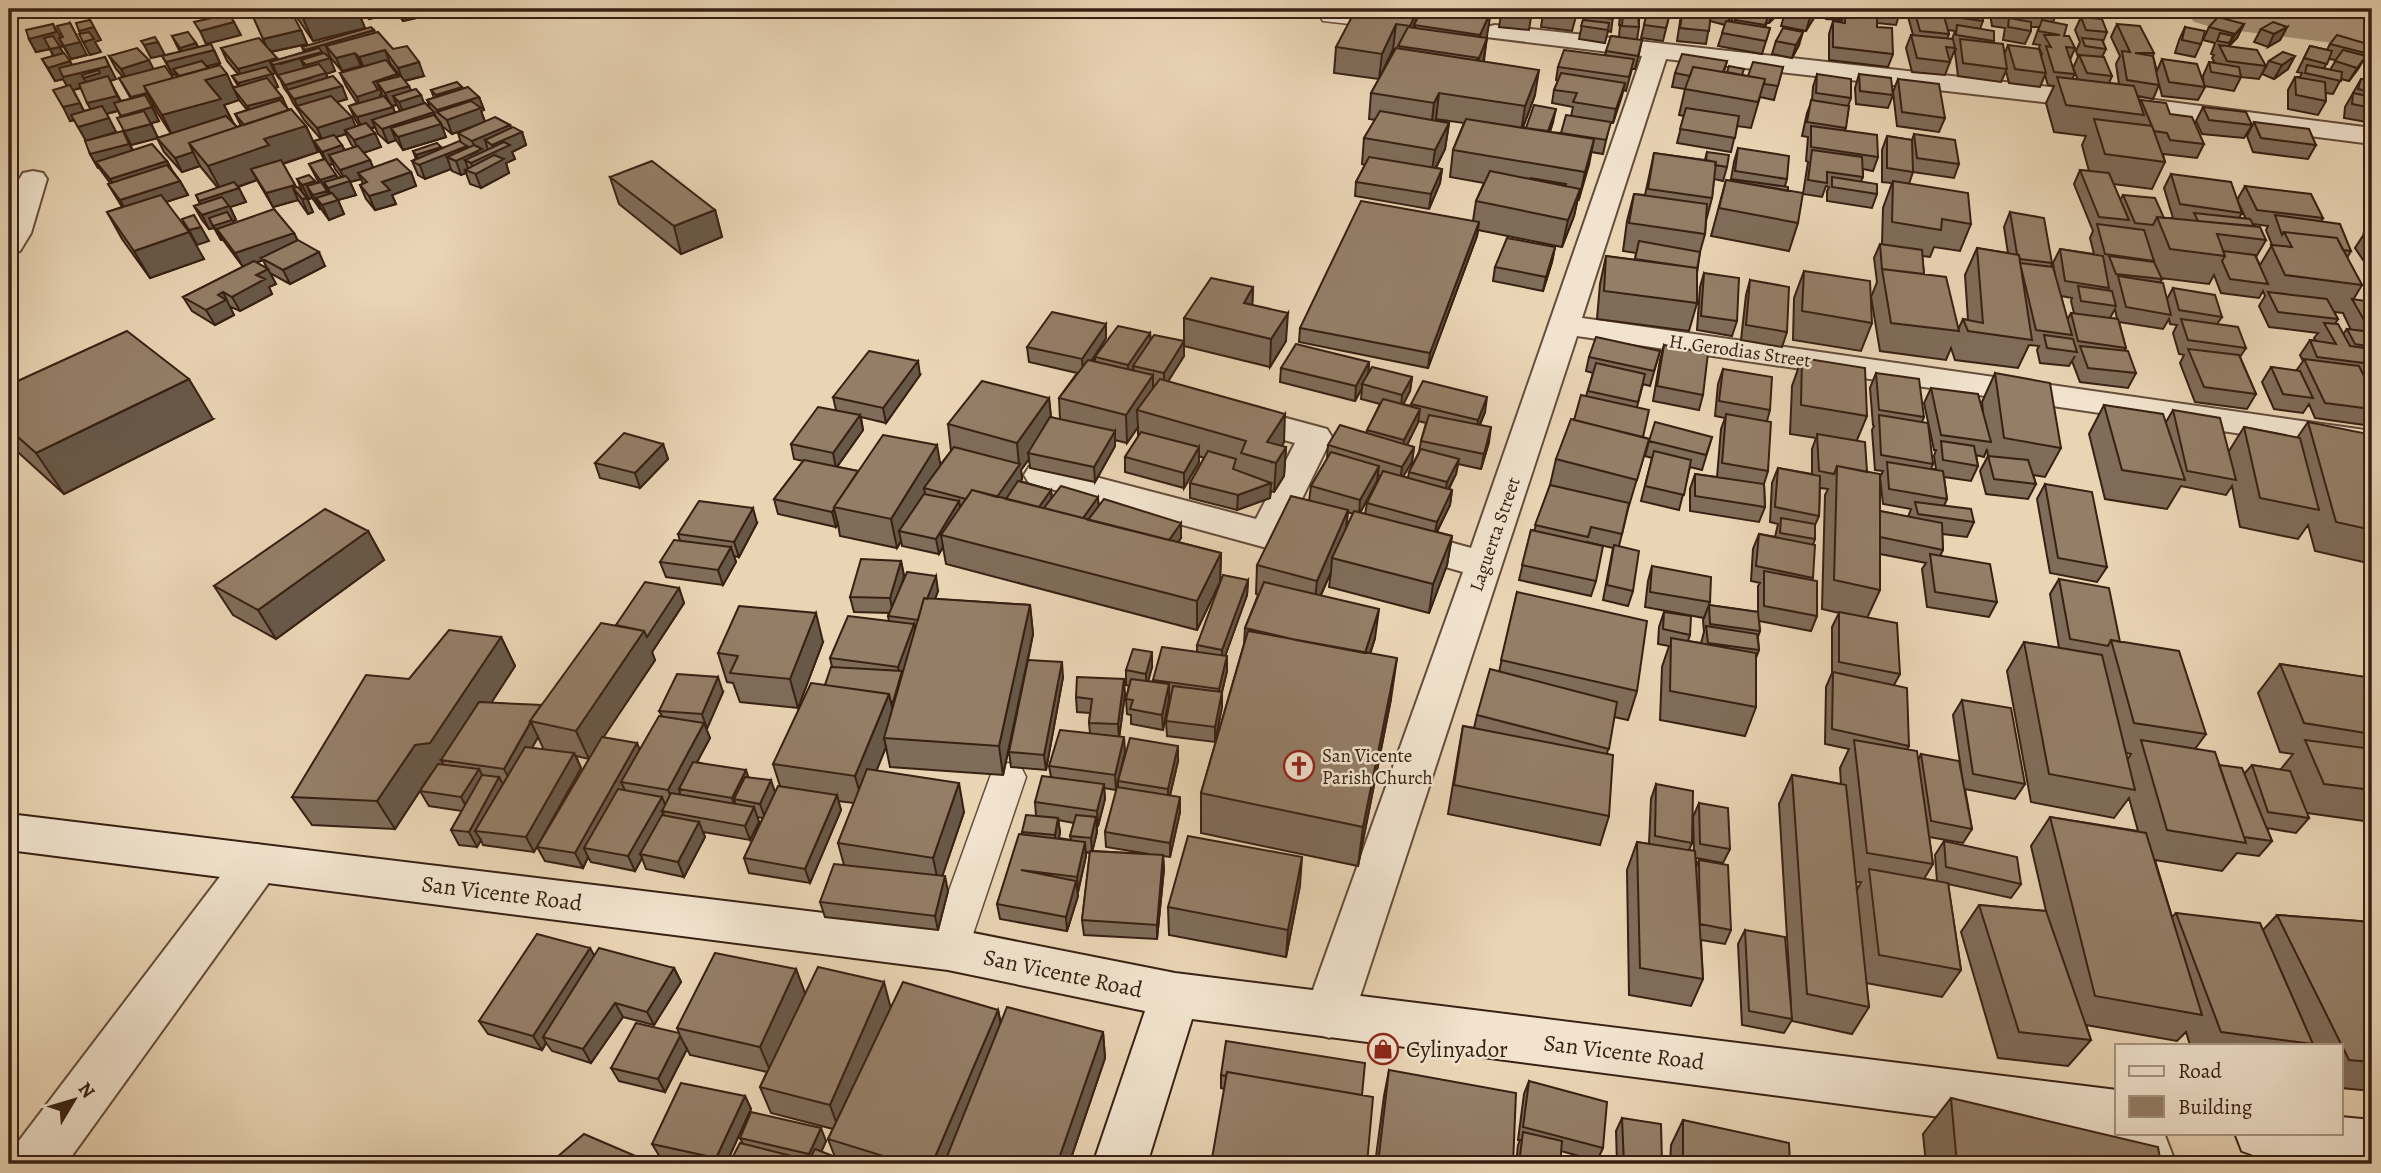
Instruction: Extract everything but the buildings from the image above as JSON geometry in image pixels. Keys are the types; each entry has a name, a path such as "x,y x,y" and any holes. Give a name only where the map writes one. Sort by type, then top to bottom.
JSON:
{"street":[{"path":"1488,31 2077,98 2372,136"},
{"name":"Laguerta Street","path":"1329,1015 1484,565 1656,51"},
{"path":"9,245 16,233 33,179"},
{"name":"H. Gerodias Street","path":"1564,325 2372,442"},
{"path":"1042,475 1267,535 1315,437 1198,406"},
{"path":"1279,509 1318,519"},
{"path":"1369,533 1484,565"},
{"name":"San Vicente Road","path":"9,832 948,949 1175,995 2115,1115"},
{"path":"34,1164 257,863"},
{"path":"1120,1164 1175,995"},
{"path":"2138,1134 2149,1164"},
{"path":"2270,1134 2372,1146"}],"lane":[{"path":"1329,16 1412,24"},
{"path":"948,949 1008,777"}],"waterway":[{"path":"2216,9 2372,29"}],"place":[{"name":"San Vicente Parish Church","path":"1299,766"},
{"name":"Cylinyador","path":"1383,1049"}]}
